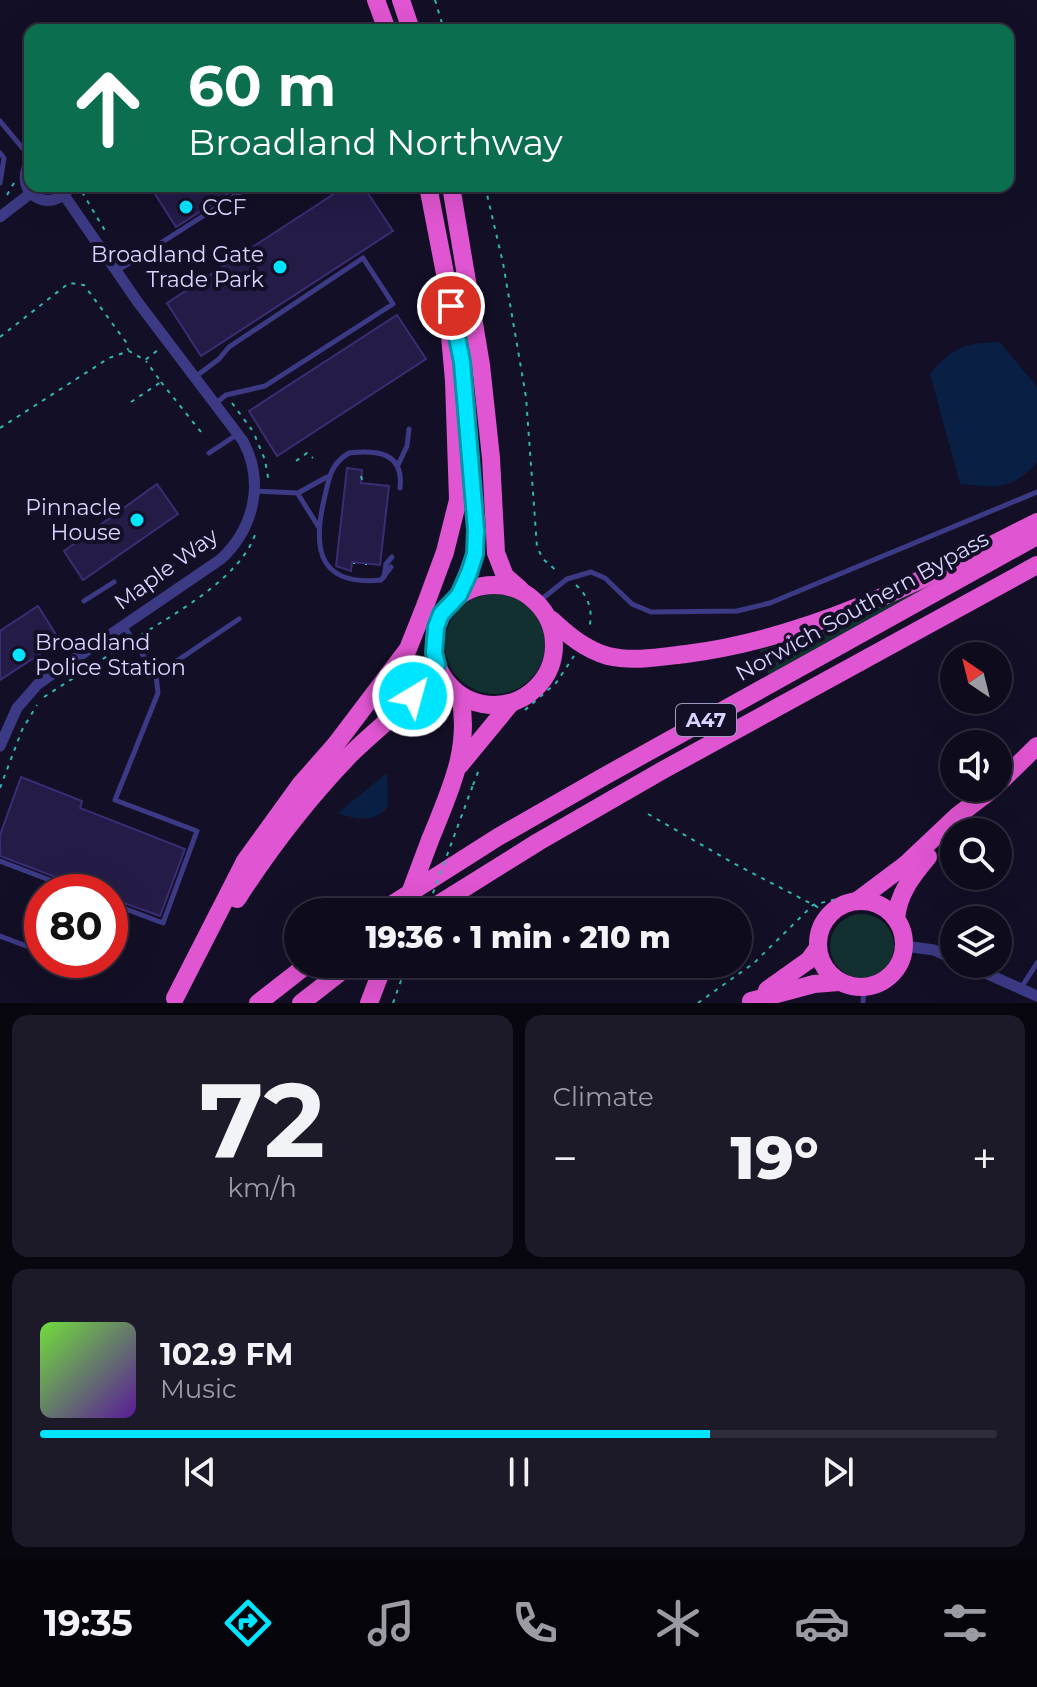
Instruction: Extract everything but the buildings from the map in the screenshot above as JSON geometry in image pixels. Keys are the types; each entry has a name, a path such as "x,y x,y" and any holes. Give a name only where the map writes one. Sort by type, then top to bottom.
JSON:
{"highway":[{"path":"376,0 385,24"},
{"path":"401,0 409,24"},
{"path":"429,192 462,362 476,530 475,554 459,595"},
{"path":"452,192 481,365 491,458 496,553 505,576 538,602 577,651 635,659 755,642 864,605 1037,522"},
{"path":"174,1000 245,861 300,785 336,744 408,649 430,592 445,552 458,500 454,381 445,279"},
{"name":"Norwich Southern Bypass","path":"402,898 498,837 603,777 1037,536"},
{"name":"A47","path":"445,898 663,770 1037,565"},
{"path":"520,589 499,584 478,586 459,595 441,614 436,627 434,653 442,677 460,695 484,704 511,703 525,697 548,673 555,642 552,620"},
{"path":"174,1000 272,845 331,775 426,685 437,665"},
{"path":"408,898 460,765 464,725 460,695"},
{"path":"460,765 511,703"},
{"path":"1012,770 1037,746"},
{"path":"857,901 887,910 896,919 905,946 901,962 892,975 864,995 839,982 823,966 817,949 821,909 857,901 905,865 957,816 978,802"},
{"path":"896,919 900,897 915,873 963,823 978,802"},
{"path":"749,1002 786,978 809,960 817,949"},
{"path":"258,1003 290,978"},
{"path":"301,1003 333,978"},
{"path":"369,1003 379,978"},
{"path":"749,1002 814,984 839,982"}],"street":[{"path":"0,217 31,193 47,201 65,192"},
{"name":"Maple Way","path":"0,746 17,708 27,694 190,582 231,550 251,515 254,491 255,478 250,456 238,434 117,271 68,192"},
{"path":"905,946 940,953"},
{"path":"996,978 1037,996"}],"lane":[{"path":"0,121 24,152"},
{"path":"0,153 4,158 0,183"},
{"path":"117,271 241,192"},
{"path":"195,377 229,347 363,258 393,304 265,386 226,395 216,403"},
{"path":"398,465 407,446 409,429"},
{"path":"209,453 238,434"},
{"path":"391,567 384,578 367,581 333,574 323,561 318,544 318,527 328,477 339,459 349,453 377,452 398,465 402,475 400,488"},
{"path":"254,491 298,493 328,477"},
{"path":"538,602 567,579 591,572 605,578 632,604 651,612 737,611 770,603 1037,492"},
{"path":"298,493 318,527"},
{"path":"384,578 386,564 392,557"},
{"path":"84,601 114,582"},
{"path":"156,675 239,619"},
{"path":"124,625 156,675 158,693 115,800 197,831 163,923 128,910"},
{"path":"0,861 33,874"},
{"path":"0,936 24,945"},
{"path":"1020,989 1037,963"}],"path":[{"path":"435,0 442,24"},
{"path":"83,192 109,238"},
{"path":"486,192 503,263 526,397 537,547 543,559 580,588 591,609 592,617 577,651"},
{"path":"0,337 69,283 84,285 126,342 129,351 145,360 201,432"},
{"path":"145,360 168,342"},
{"path":"0,428 87,371 129,351"},
{"path":"131,402 161,382"},
{"path":"296,461 307,453 313,458"},
{"path":"361,476 363,483"},
{"path":"0,788 22,730 38,704 53,690 112,654"},
{"path":"431,898 473,785"},
{"path":"648,814 821,909 698,1003"},
{"path":"393,1003 402,978"}],"green space":[{"path":"939,581 769,676 760,650 832,629"},
{"path":"495,594 514,598 530,609 541,625 545,644 541,663 530,679 514,690 495,694 476,690 460,679 449,663 445,644 449,625 460,609 476,598"},
{"path":"856,914 868,914 885,923 892,934 892,958 885,969 868,978 856,978 844,973 835,964 830,952 830,940 835,928 844,919"}],"water":[{"path":"1000,342 1037,387 1037,462 1011,483 984,486 960,484 930,374 946,357 961,348"},
{"path":"387,773 388,806 383,811 371,818 338,813"}],"place":[{"name":"CCF","path":"186,207"},
{"name":"Broadland Gate Trade Park","path":"280,267"},
{"name":"Pinnacle House","path":"137,520"},
{"name":"Broadland Police Station","path":"19,655"}],"route":[{"path":"413,696 426,685 437,665 434,653 436,627 441,614 459,595 475,554 471,450 462,362 451,306"}]}
